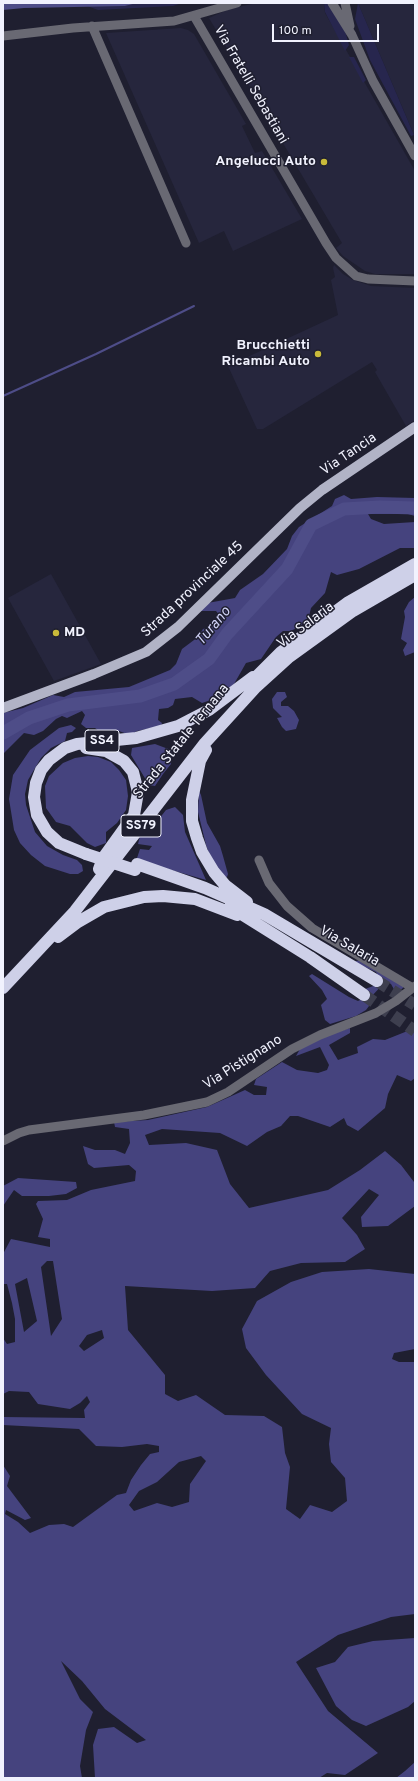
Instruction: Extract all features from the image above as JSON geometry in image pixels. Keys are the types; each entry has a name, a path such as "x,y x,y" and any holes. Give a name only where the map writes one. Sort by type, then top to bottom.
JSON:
{"highway":[{"name":"Via Salaria","path":"265,667 281,652 347,603 415,564"},
{"name":"Via Salaria","path":"228,717 288,658 353,611 415,575"},
{"name":"SS4","path":"87,851 59,843 47,832 37,815 34,797 36,783 41,770 49,760 65,748 77,744 136,738 178,726 221,702 265,667"},
{"name":"Strada Statale Ternana","path":"54,934 99,870 218,717 265,667"},
{"name":"Strada Statale Ternana","path":"3,988 75,911 205,744 228,717"},
{"path":"228,717 200,761 192,794 192,821 202,852 214,872 225,885 260,919"},
{"path":"99,870 103,858 134,815 138,792 132,772 124,761 113,754 93,748 73,751 57,760 45,776 40,796 44,817 52,829 68,841 87,851 136,867 205,888 260,919"},
{"path":"35,955 78,922 99,910 126,900 144,897 163,896 195,900 260,919"},
{"name":"Via Salaria","path":"260,919 377,981"},
{"name":"Via Salaria","path":"260,919 364,995"}],"main road":[{"name":"Via Tancia","path":"300,508 322,490 415,427"},
{"name":"Strada provinciale 45","path":"3,708 94,674 146,652 178,627 300,508"}],"street":[{"path":"3,36 92,26 174,21 237,3"},
{"path":"332,3 352,35 373,81 415,156"},
{"path":"345,3 352,35"},
{"name":"Via Fratelli Sebastiani","path":"194,16 336,258 356,276 368,279 415,281"},
{"path":"92,26 186,243"},
{"path":"259,860 269,883 287,906 312,928 414,987"},
{"name":"Via Pistignano","path":"3,1141 29,1130 77,1122 144,1115 207,1102 228,1092 292,1049 320,1035 376,1013 396,1001 414,987"}],"shaded area":[{"path":"3,3 137,3 125,6 24,8 3,10"},
{"path":"137,3 182,3 173,6 98,10 87,6 125,6"},
{"path":"256,3 324,3 325,13 415,171 415,274 375,274 365,271 343,256 336,248 342,243 209,18 229,9"},
{"path":"324,3 328,3 343,24 349,45 345,51 325,12"},
{"path":"358,3 403,3 415,5 415,137"},
{"path":"358,3 414,135 411,136 370,60 355,19"},
{"path":"181,28 194,34 246,124 242,126 255,153 262,151 302,219 233,251 224,231 199,243 106,33"},
{"path":"349,57 354,57 366,80 363,83"},
{"path":"334,265 343,274 353,280 371,286 415,288 415,420 406,426 375,372 377,370 372,362 263,429 257,429 228,366 338,315 331,280 335,277 333,268"},
{"path":"344,495 351,499 377,497 415,498 415,516 408,514 368,514 371,519 384,524 415,522 415,548 400,548 359,569 337,575 331,572 325,593 311,608 309,616 300,627 290,631 283,631 276,637 261,659 246,663 234,684 223,696 202,703 192,697 175,699 173,705 168,708 159,709 158,720 162,723 161,726 137,731 130,735 119,731 112,736 105,736 95,728 86,728 81,724 85,715 82,711 67,718 62,716 56,719 43,731 34,735 24,733 3,754 3,713 23,708 53,695 64,697 75,692 129,687 170,670 176,664 182,649 198,637 203,629 211,627 221,617 216,611 200,611 202,604 235,598 240,590 263,574 287,549 292,536 299,527 332,506 335,499"},
{"path":"51,574 101,664 54,681 8,598"},
{"path":"415,597 415,652 405,656 403,650 407,643 401,639 405,617 404,611 409,602"},
{"path":"277,692 285,692 287,697 281,702 281,706 288,706 294,711 299,720 296,729 286,731 277,718 282,717 273,708 272,699"},
{"path":"71,725 76,728 72,732 67,733 65,741 51,748 41,758 28,780 25,794 26,805 35,832 47,846 63,855 77,860 82,865 83,871 78,874 70,874 45,866 31,855 20,843 14,830 9,799 13,775 30,750 59,728"},
{"path":"155,744 171,750 172,753 171,764 155,786 149,785 131,755 132,748"},
{"path":"88,756 98,757 111,762 119,770 126,780 128,796 126,810 117,823 106,832 106,843 95,847 87,843 70,826 56,822 46,808 45,786 49,776 63,763 75,758"},
{"path":"199,791 207,823 220,846 228,874 227,877 223,876 211,859 206,845 198,812"},
{"path":"175,807 183,815 185,832 206,880 147,863 137,858 140,849 149,850 152,846 138,844 140,836 147,834 166,810"},
{"path":"362,959 404,986 396,993 391,984 386,981 370,998 368,1002 369,1006 366,1010 356,1016 330,1024 325,1020 321,1005 327,999 322,990 309,976 312,974 358,1001 362,999 365,989 379,984 379,978 376,972 354,962"},
{"path":"350,1028 350,1033 329,1045 338,1060 358,1053 357,1047 373,1039 385,1040 415,1028 415,1078 411,1081 397,1075 388,1094 385,1108 358,1131 347,1125 344,1118 330,1127 298,1116 290,1116 281,1126 267,1132 247,1146 220,1133 162,1129 145,1135 149,1145 186,1143 217,1150 230,1184 249,1208 328,1190 360,1170 385,1151 401,1165 414,1182 415,1206 388,1226 362,1227 361,1217 379,1195 369,1189 342,1218 357,1235 365,1249 345,1262 301,1263 270,1271 255,1288 212,1291 125,1286 128,1330 165,1375 165,1394 178,1401 196,1395 225,1415 264,1416 282,1427 285,1453 290,1467 286,1509 300,1519 310,1505 332,1512 347,1501 345,1478 331,1462 329,1444 331,1428 302,1414 266,1375 246,1348 242,1329 257,1301 291,1282 322,1272 369,1269 415,1274 415,1349 394,1353 392,1359 399,1362 415,1362 415,1614 391,1617 338,1635 296,1662 328,1711 378,1753 345,1775 327,1773 319,1778 95,1778 93,1745 98,1729 114,1727 137,1743 146,1740 105,1709 82,1681 61,1661 80,1699 93,1712 86,1730 80,1766 82,1778 3,1778 3,1465 10,1476 7,1486 31,1518 25,1520 6,1510 5,1514 18,1522 30,1533 49,1525 64,1524 73,1527 117,1495 126,1493 131,1480 141,1465 150,1454 159,1452 159,1446 147,1444 122,1447 96,1446 79,1429 3,1425 3,1417 85,1418 84,1410 90,1402 87,1396 80,1403 70,1409 38,1404 29,1392 9,1391 3,1394 3,1338 7,1344 15,1342 15,1319 7,1284 3,1284 3,1254 11,1239 50,1247 50,1239 38,1237 43,1219 36,1204 38,1201 67,1200 91,1190 135,1181 136,1171 129,1165 94,1168 88,1164 83,1146 95,1150 115,1150 125,1154 130,1143 129,1129 115,1127 114,1122 148,1120 207,1107 245,1090 254,1095 266,1095 267,1087 254,1085 256,1079 282,1062 297,1070 318,1073 327,1070 329,1065 320,1047 296,1056 300,1049 328,1035","holes":["47,1261 53,1261 62,1319 51,1336 41,1267","27,1278 37,1321 24,1332 15,1284","102,1330 104,1338 84,1351 79,1346 87,1335","201,1456 206,1461 190,1484 189,1502 172,1507 157,1503 134,1511 129,1505 139,1491 157,1482 179,1462"]},
{"path":"18,1178 76,1182 77,1188 66,1194 49,1196 22,1196 14,1190 3,1206 3,1186"},
{"path":"415,1638 415,1701 408,1707 366,1726 352,1720 336,1706 316,1668 335,1662 348,1647 373,1641"},
{"path":"415,1762 415,1778 396,1778 405,1771"}],"waterway":[{"path":"3,396 96,354 194,306"},
{"name":"Turano","path":"3,733 29,718 68,705 140,696 174,684 209,659 227,634 287,569 311,525 344,509 380,507 415,508"}],"tunnel":[{"path":"377,981 415,1005"},
{"path":"364,995 415,1031"}],"place":[{"name":"Angelucci Auto","path":"324,162"},
{"name":"Brucchietti Ricambi Auto","path":"318,354"},
{"name":"MD","path":"56,633"}]}
